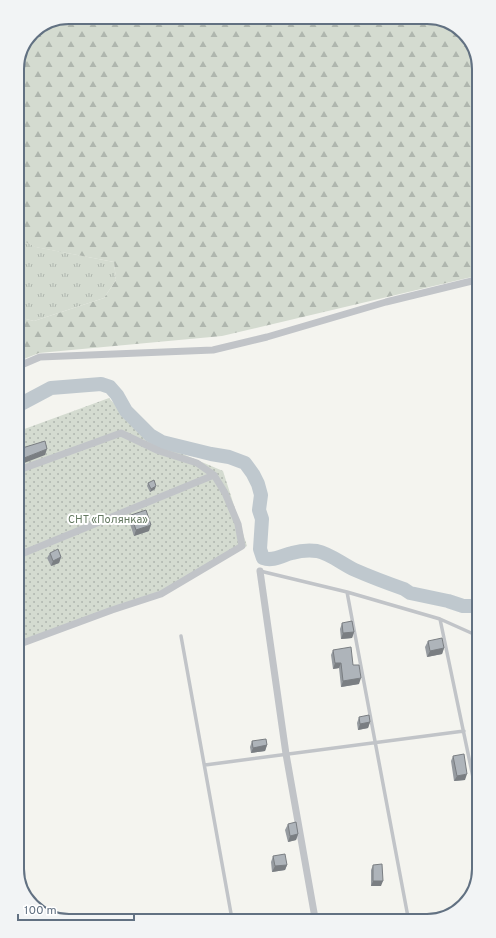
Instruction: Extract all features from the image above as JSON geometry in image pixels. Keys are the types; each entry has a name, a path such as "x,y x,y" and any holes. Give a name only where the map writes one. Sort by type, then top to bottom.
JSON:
{"street":[{"path":"24,364 40,357 213,350 267,337 386,302 472,281"},
{"path":"24,468 121,433 159,451 197,463 214,475 225,492 238,524 242,546 161,594 112,610 24,643"},
{"path":"24,553 214,475"},
{"path":"260,571 286,754 313,914"}],"lane":[{"path":"260,571 348,592 440,619 472,633"},
{"path":"348,592 407,914"},
{"path":"440,619 472,771"},
{"path":"181,636 231,914"},
{"path":"205,765 464,730"}],"green space":[{"path":"69,24 430,24 442,26 459,37 469,52 472,69 472,277 222,336 39,353 24,359 24,318 34,321 104,298 116,280 114,262 35,247 24,241 24,66 27,52 37,37 52,27"},
{"path":"24,241 36,247 114,262 116,280 104,298 34,321 24,318"},
{"name":"СНТ «Полянка»","path":"109,398 145,438 223,471 247,546 163,590 24,644 24,429"}],"building":[{"path":"45,441 47,449 24,458 24,447"},
{"path":"154,480 156,486 151,489 148,483"},
{"path":"146,510 151,525 136,530 131,515"},
{"path":"58,549 61,557 53,561 50,553"},
{"path":"352,621 354,632 343,633 342,623"},
{"path":"442,638 444,648 430,651 428,641"},
{"path":"351,647 353,665 359,665 361,678 343,681 341,663 335,663 333,650"},
{"path":"369,715 370,722 360,724 359,717"},
{"path":"266,739 267,745 253,748 252,741"},
{"path":"464,754 467,774 457,776 453,756"},
{"path":"296,822 298,834 290,836 288,824"},
{"path":"285,854 287,865 275,866 273,856"},
{"path":"382,864 383,881 373,881 373,865"}],"waterway":[{"path":"24,402 51,388 101,384 110,387 117,395 126,411 150,435 162,442 229,457 245,463 253,474 261,495 259,510 262,519 260,549 263,558 278,558 298,552 322,552 355,570 404,589 410,593 448,601 463,606 472,606"}]}
